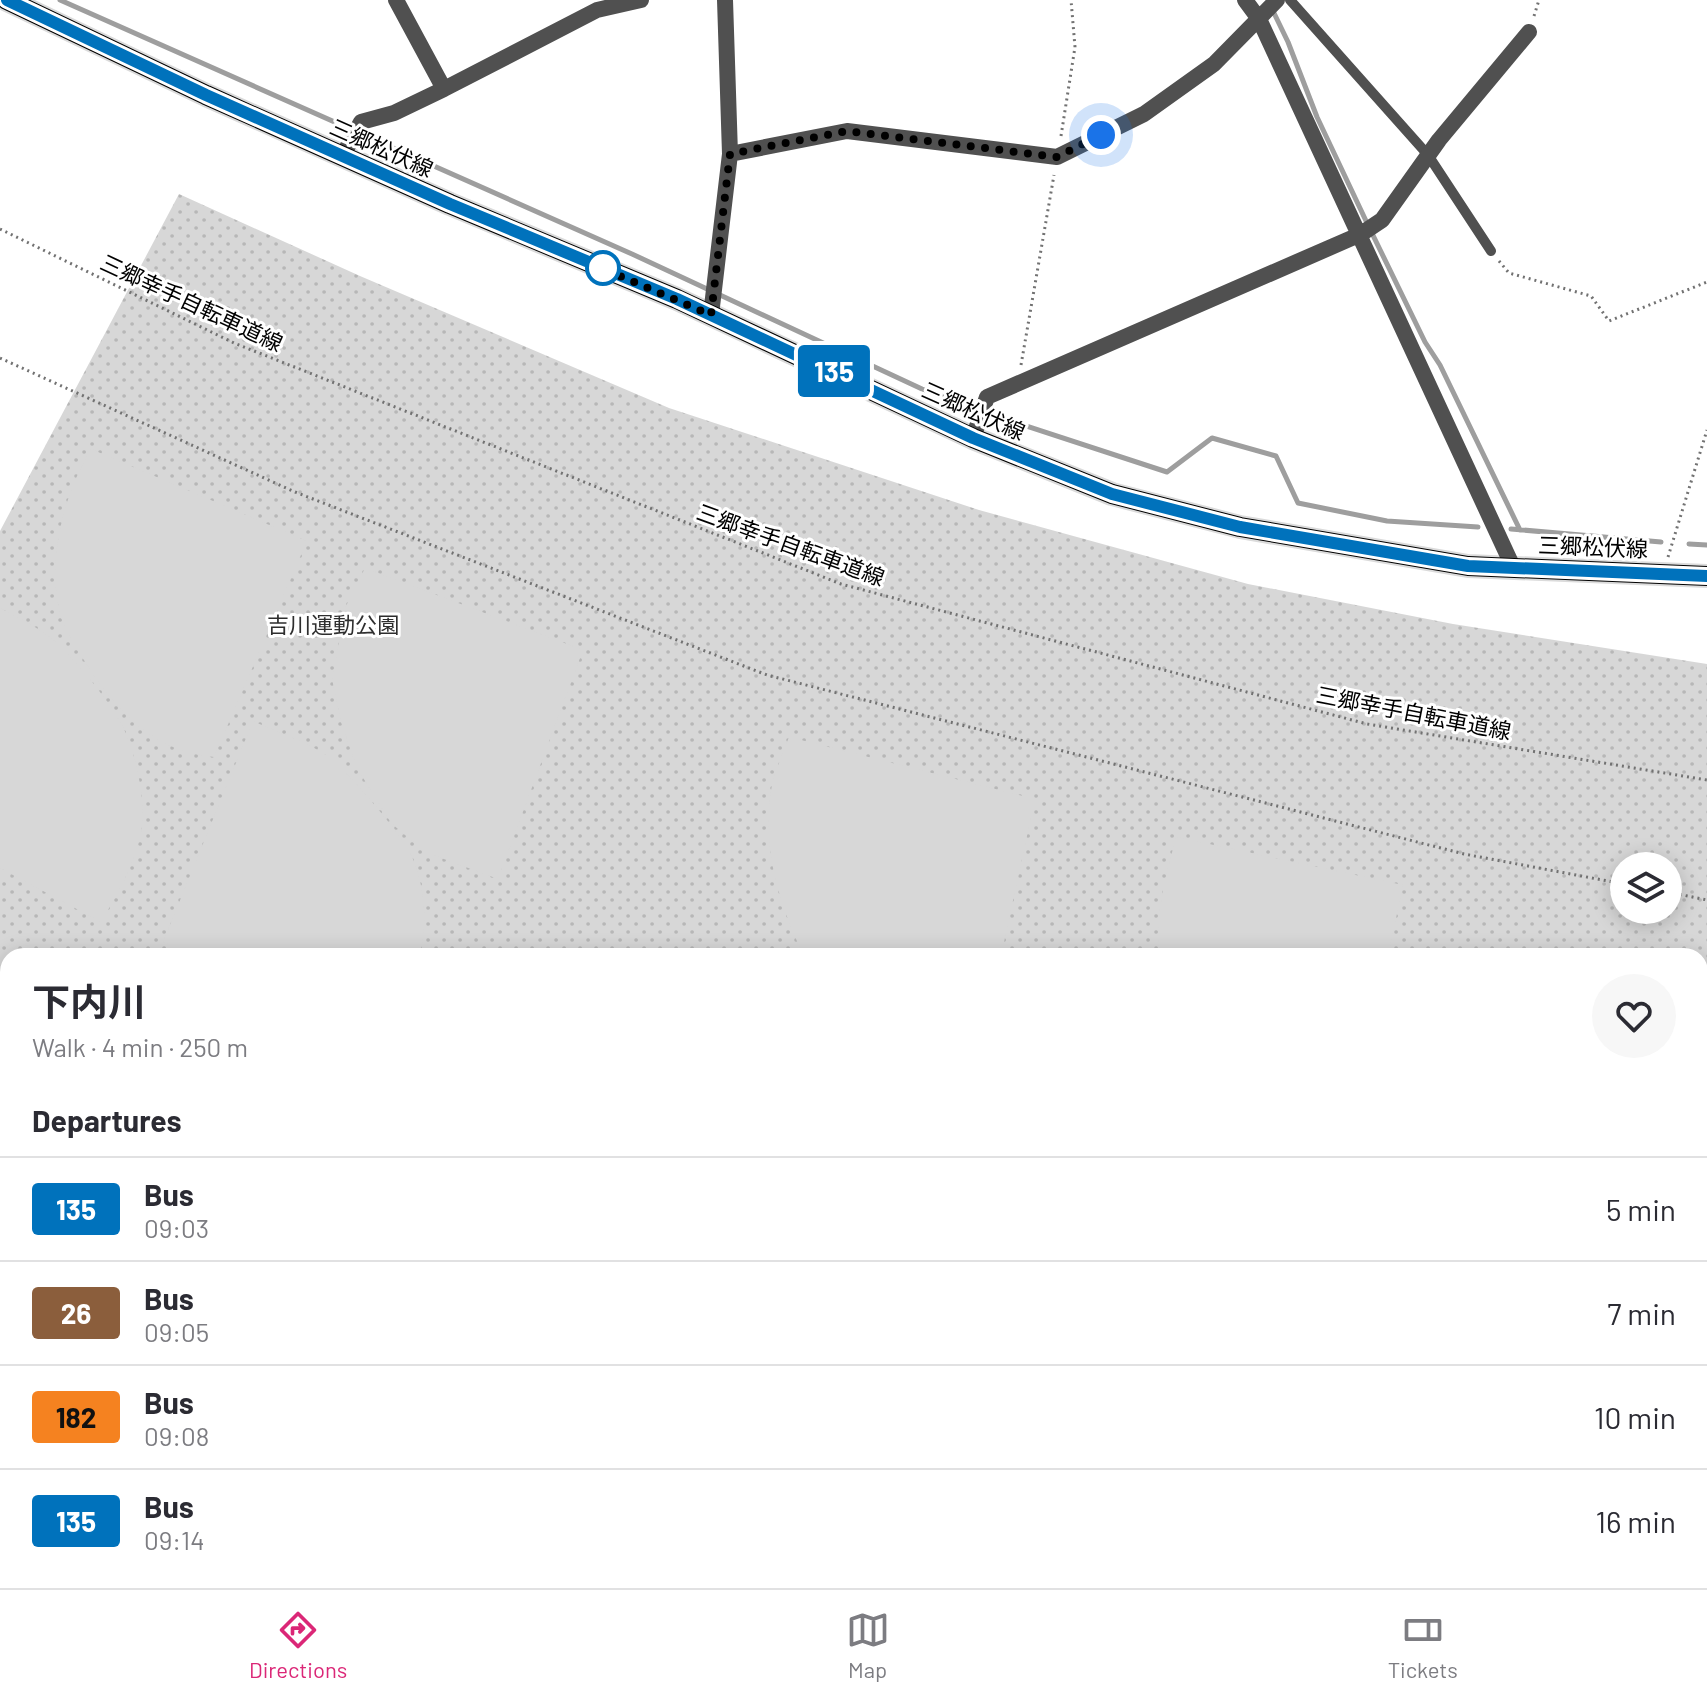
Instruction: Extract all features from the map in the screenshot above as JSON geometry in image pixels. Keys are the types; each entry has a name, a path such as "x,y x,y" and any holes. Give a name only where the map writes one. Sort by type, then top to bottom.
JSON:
{"main road":[{"name":"三郷松伏線","path":"7,0 206,95 346,148 450,204 714,297 973,438 1112,494 1240,527 1468,566 1707,576"}],"street":[{"path":"396,0 444,89"},
{"path":"346,148 361,122 394,113 597,10 641,0"},
{"path":"714,297 730,154 725,0"},
{"path":"1245,0 1259,19 1361,234 1513,567"},
{"path":"730,154 847,131 1057,157 1144,114 1214,64 1277,0"},
{"path":"973,438 987,397 1361,234 1382,220 1428,155 1529,32"}],"lane":[{"path":"1290,0 1428,155 1491,251"}],"path":[{"path":"1017,384 1075,47 1071,0"},
{"name":"三郷幸手自転車道線","path":"0,229 234,343 841,584 1367,724 1707,780"},
{"path":"1491,251 1509,273 1591,296 1609,321 1707,282"},
{"path":"0,358 295,492 767,675 1464,854 1610,881"},
{"path":"1663,573 1707,430"},
{"path":"1682,895 1707,900"}],"green space":[{"name":"吉川運動公園","path":"179,194 360,276 669,408 979,510 1248,584 1453,624 1707,664 1707,948 0,948 0,531"},
{"path":"91,449 307,541 214,757 174,747 141,728 114,701 89,668 62,620 55,577 56,554 72,488"},
{"path":"365,568 583,650 498,879 425,852 391,823 357,768 341,722 332,679 346,606"},
{"path":"0,608 43,632 84,672 119,720 134,757 140,787 142,827 131,865 101,922 0,868"},
{"path":"253,721 326,755 360,788 407,848 423,894 421,948 177,948 163,942"},
{"path":"789,737 1035,799 1003,948 801,948 780,895 770,851 769,807"},
{"path":"1176,837 1403,885 1390,948 1159,948 1160,911"}],"waterway":[{"path":"60,0 632,254 922,389 968,405"},
{"path":"1273,11 1317,117 1367,223 1520,530"},
{"path":"996,416 1167,472 1212,438 1276,456 1298,503 1387,521 1478,527"},
{"path":"1511,529 1661,542"},
{"path":"1689,544 1707,545"}],"bus line":[{"name":"135","path":"7,0 206,95 825,366 973,438 1112,494 1240,527 1468,566 1707,576"}],"route":[{"path":"603,268 592,264 711,315 730,154 847,131 1057,157 1101,135"}]}
